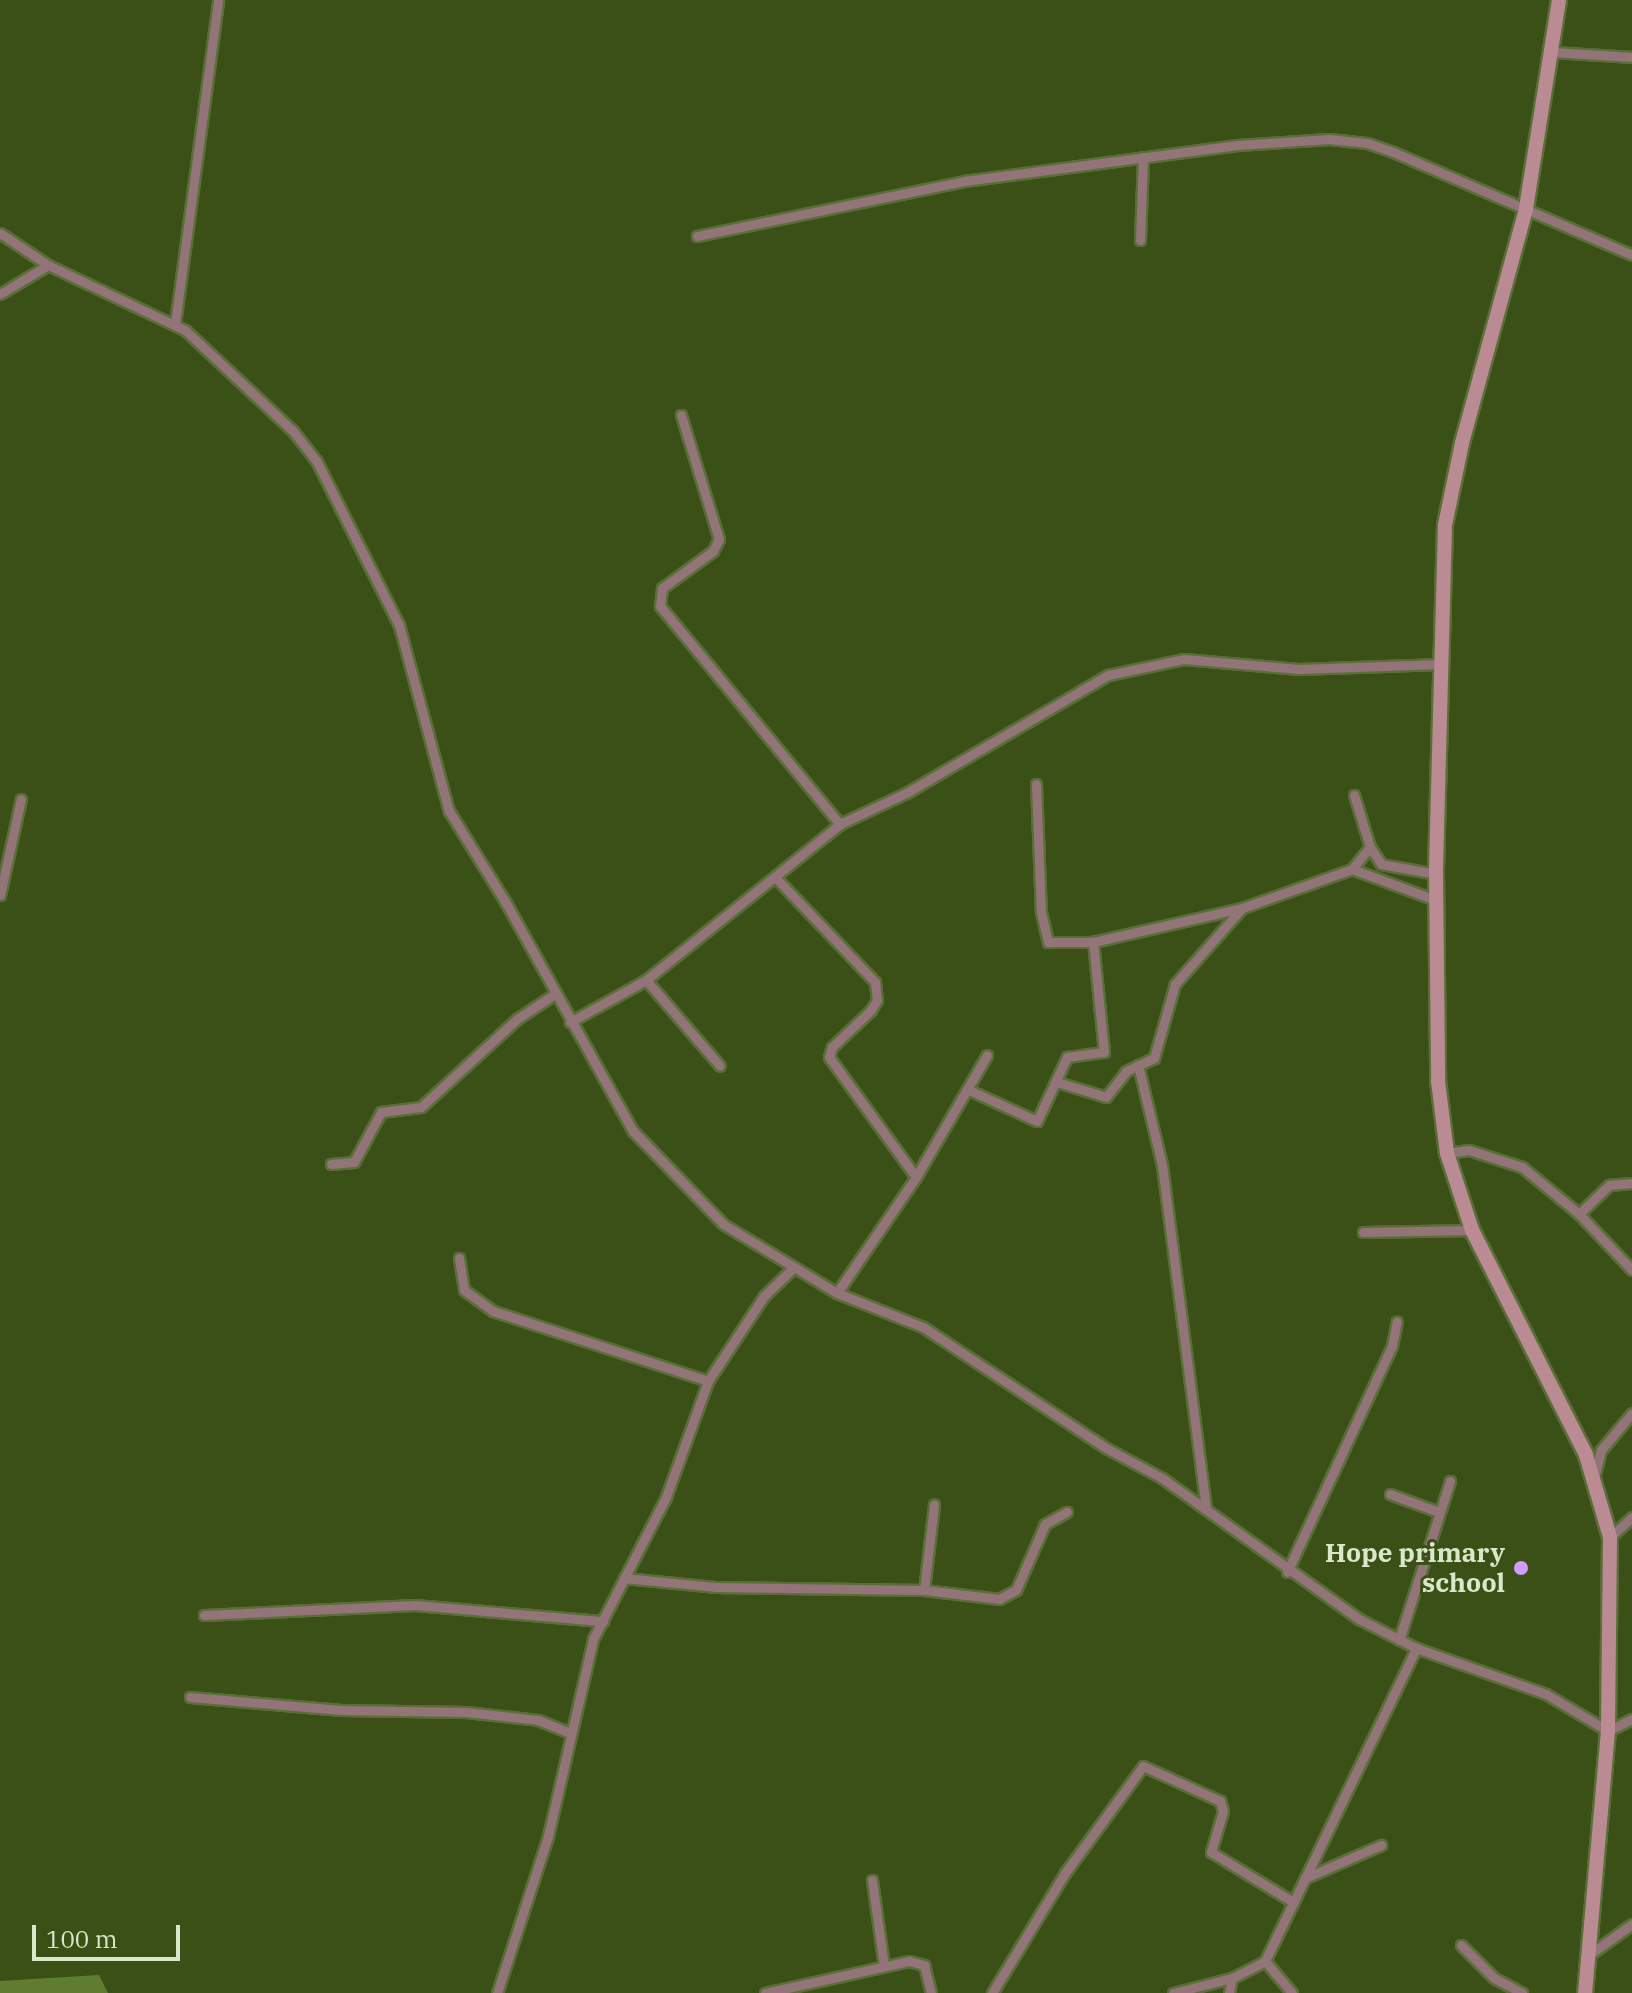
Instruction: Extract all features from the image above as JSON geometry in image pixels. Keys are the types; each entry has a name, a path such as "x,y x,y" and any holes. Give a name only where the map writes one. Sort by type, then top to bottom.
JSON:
{"street":[{"path":"175,324 218,0"},
{"path":"1559,0 1526,209 1452,485 1442,572 1436,874 1438,1081 1447,1153 1472,1230 1594,1478 1610,1537 1608,1731 1585,1993"},
{"path":"1553,52 1632,57"},
{"path":"697,236 964,181 1295,139 1348,140 1419,162 1526,209 1541,220 1632,255"},
{"path":"1140,240 1143,157"},
{"path":"0,233 48,265 175,324 293,431 341,503 399,625 449,811 633,1131 723,1224 837,1293 889,1309 923,1327 1206,1508 1287,1572 1399,1640 1546,1694 1608,1731"},
{"path":"0,294 48,265"},
{"path":"681,415 719,539 713,551 662,588 660,606 840,824"},
{"path":"570,1022 646,980 840,824 906,793 1075,692 1133,666 1184,659 1299,669 1441,664"},
{"path":"1036,784 1045,937 1055,944 1093,942 1242,908 1352,869 1370,847"},
{"path":"1354,795 1370,847 1390,869 1436,874"},
{"path":"0,895 21,799"},
{"path":"1352,869 1438,901"},
{"path":"775,877 875,982 877,1000 871,1010 832,1047 829,1057 916,1177"},
{"path":"1057,1082 1106,1097 1126,1071 1158,1053 1175,984 1242,908"},
{"path":"967,1089 1032,1123 1042,1117 1072,1053 1097,1054 1106,1046 1093,942"},
{"path":"646,980 720,1066"},
{"path":"331,1164 354,1162 381,1112 421,1107 517,1019 556,993"},
{"path":"837,1293 916,1177 987,1055"},
{"path":"1138,1065 1162,1165 1206,1508"},
{"path":"1447,1153 1469,1150 1507,1160 1534,1175 1579,1214 1632,1270"},
{"path":"1579,1214 1609,1185 1632,1183"},
{"path":"1363,1232 1472,1230"},
{"path":"459,1258 464,1290 493,1311 708,1381"},
{"path":"497,1993 548,1836 593,1639 677,1472 708,1381 764,1296 793,1268"},
{"path":"1287,1572 1392,1346 1397,1321"},
{"path":"1594,1478 1601,1450 1632,1413"},
{"path":"1399,1640 1450,1481"},
{"path":"1390,1494 1439,1512"},
{"path":"924,1590 934,1505"},
{"path":"624,1578 715,1587 924,1590 1007,1598 1016,1590 1045,1524 1067,1512"},
{"path":"1610,1537 1632,1517"},
{"path":"204,1615 415,1605 603,1621"},
{"path":"1173,1993 1232,1978 1265,1961 1290,1900 1305,1878 1416,1648"},
{"path":"190,1697 341,1710 466,1712 538,1720 571,1733"},
{"path":"1608,1731 1632,1719"},
{"path":"992,1993 1065,1873 1143,1766 1220,1801 1223,1811 1211,1852 1290,1900"},
{"path":"1305,1878 1381,1845"},
{"path":"872,1880 884,1966"},
{"path":"1589,1955 1632,1924"},
{"path":"1461,1945 1494,1978 1522,1993"},
{"path":"765,1993 918,1961 927,1972 931,1993"},
{"path":"1265,1961 1292,1993"},
{"path":"1229,1993 1232,1978"}],"green space":[{"path":"99,1975 108,1993 0,1993 0,1981"}],"place":[{"name":"Hope primary school","path":"1521,1568"}]}
